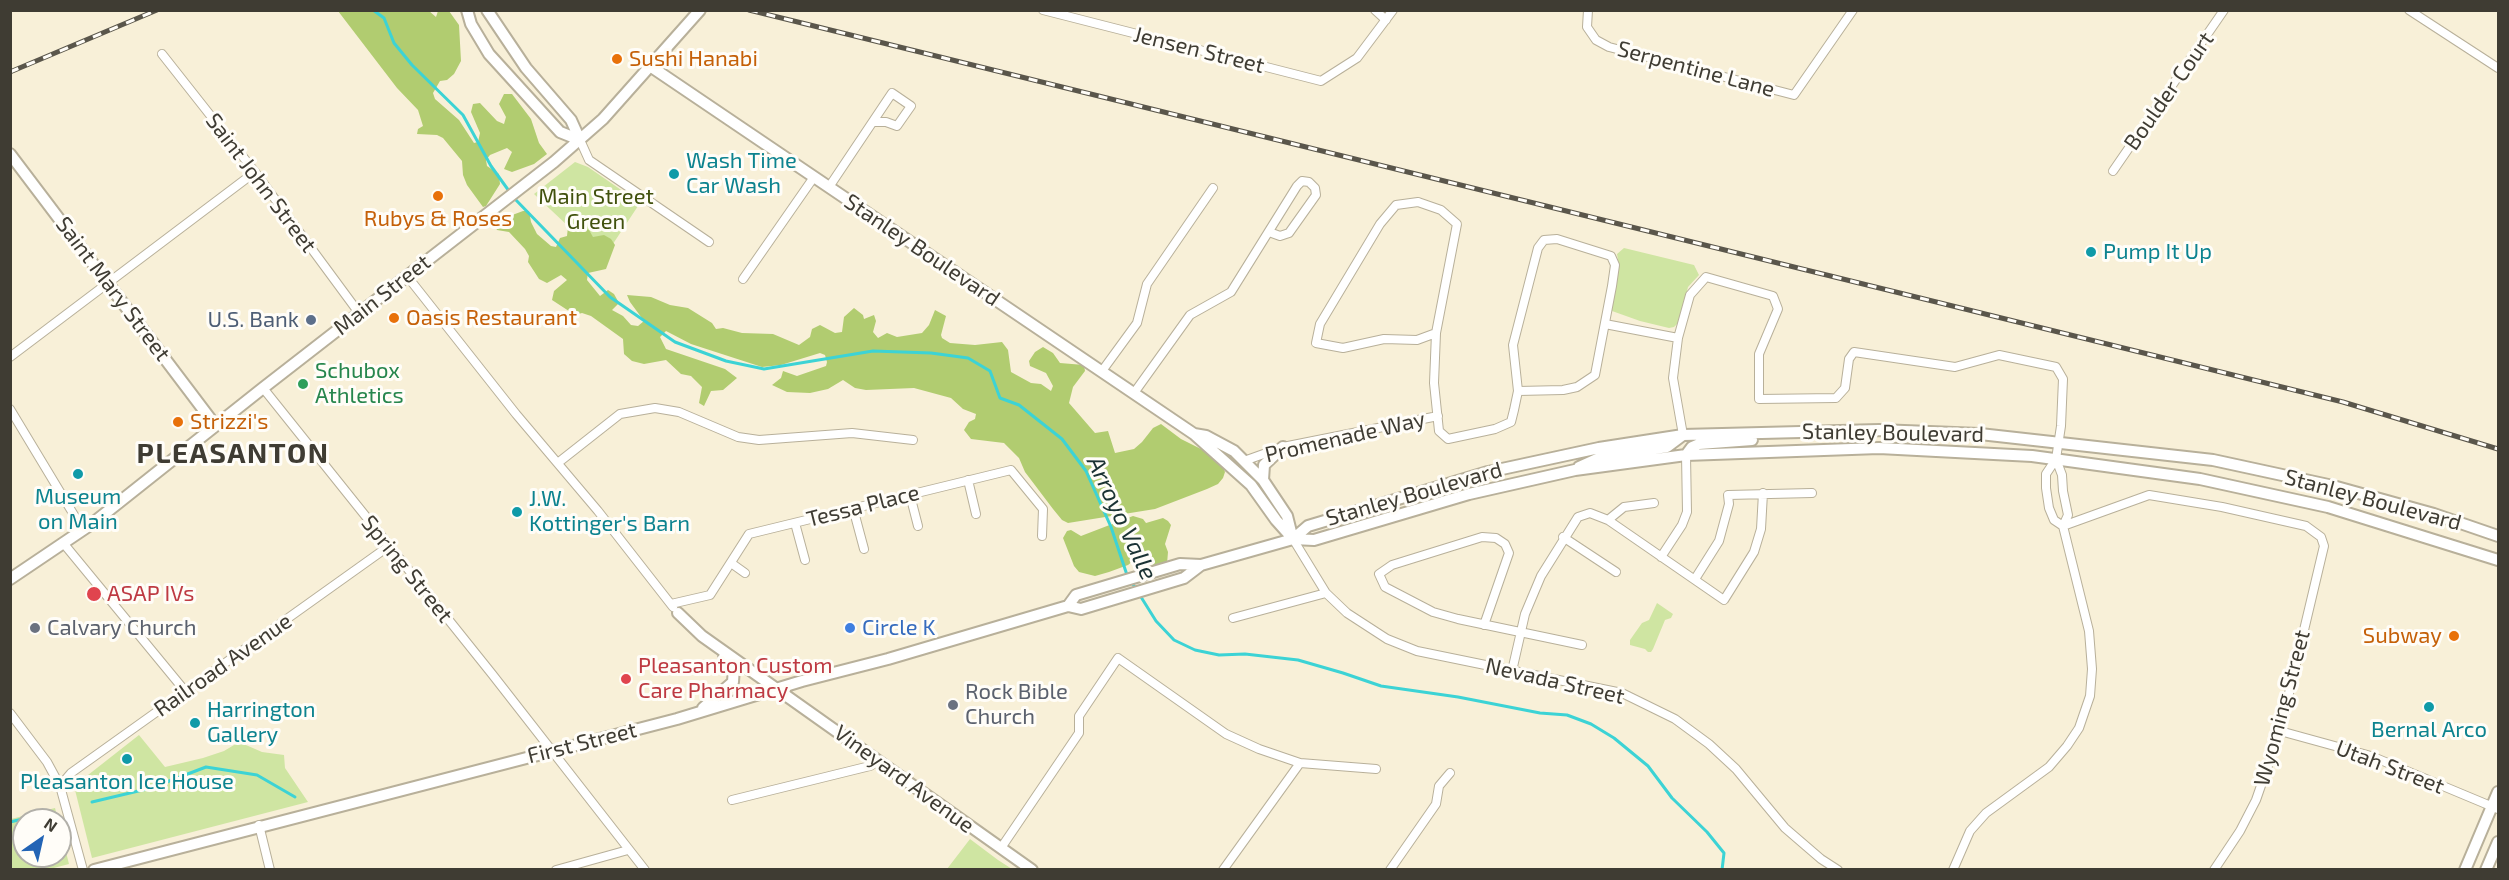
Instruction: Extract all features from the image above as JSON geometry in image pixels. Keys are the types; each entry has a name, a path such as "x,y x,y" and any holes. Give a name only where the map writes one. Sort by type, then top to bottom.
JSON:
{"main road":[{"path":"467,10 471,24 489,54 560,132 580,140"},
{"path":"487,10 526,68 571,120 580,140"},
{"name":"Main Street","path":"10,579 83,530 550,165 603,119 700,10"},
{"name":"Stanley Boulevard","path":"650,66 1194,434 1251,485 1293,539 1314,540 1469,494 1575,470 1686,455 1879,448 2056,459 2200,479 2328,507 2499,560"},
{"name":"Saint Mary Street","path":"10,154 215,425"},
{"path":"1879,430 1879,448"},
{"name":"Stanley Boulevard","path":"1293,539 1308,526 1488,472 1599,448 1683,435 1879,430 1980,434 2058,441 2213,460 2333,486 2434,514 2499,536"},
{"path":"1686,455 1692,447 1699,444 1761,439 1797,432"},
{"name":"Stanley Boulevard","path":"1194,434 1206,436 1234,451 1263,480 1287,516 1293,539"},
{"path":"1575,470 1599,458 1667,447 1683,435"},
{"path":"1263,480 1264,465 1283,447"},
{"name":"First Street","path":"1068,606 1076,595 1180,564 1201,565 1293,539"},
{"name":"First Street","path":"94,870 259,825 696,713 1068,606 1081,609 1185,578 1201,565"},
{"path":"678,613 705,639 710,647 734,667 735,674 728,687 696,713"},
{"name":"Vineyard Avenue","path":"705,639 1032,870"},
{"path":"2465,870 2495,808 2499,792"},
{"path":"2487,870 2499,842"}],"street":[{"name":"Jensen Street","path":"1043,10 1321,81 1357,58 1386,20"},
{"path":"1375,10 1386,20 1393,10"},
{"name":"Serpentine Lane","path":"1588,10 1587,27 1596,40 1610,46 1794,95 1853,10"},
{"name":"Boulder Court","path":"2113,171 2224,10"},
{"path":"2409,10 2499,68"},
{"name":"Saint John Street","path":"162,54 255,171 359,313"},
{"path":"829,188 892,93 910,106 897,126 886,122 873,122"},
{"path":"580,140 590,160 709,242"},
{"path":"10,357 255,171"},
{"path":"743,279 814,177"},
{"path":"1134,393 1190,315 1231,292 1297,186 1302,182 1309,182 1315,188 1316,195 1289,233 1280,236 1269,232"},
{"path":"1102,371 1137,323 1147,284 1213,188"},
{"path":"1436,333 1417,340 1384,339 1343,348 1316,343 1320,324 1380,224 1396,205 1418,202 1442,210 1457,224 1436,333 1434,383 1438,416"},
{"path":"1557,239 1611,256 1614,270 1595,375 1586,382 1563,390 1518,391 1513,345 1538,248 1544,240 1557,239"},
{"path":"407,276 516,414 559,462 678,613"},
{"path":"1683,435 1673,378 1678,338 1690,295 1706,277 1773,296 1778,309 1759,354 1760,399 1836,398 1845,387 1850,359 1854,352 1955,367 1999,355 2056,367 2063,379 2056,459 2062,475 2062,491 2068,515 2062,526"},
{"path":"1605,324 1678,338"},
{"name":"Spring Street","path":"262,388 552,750 645,870"},
{"name":"Promenade Way","path":"1244,461 1283,447 1438,416 1439,431 1448,439 1495,429 1511,422 1518,391"},
{"path":"559,462 620,414 655,408 679,412 738,437 759,440 852,433 913,441"},
{"path":"10,409 83,530"},
{"path":"1661,558 1682,525 1687,512 1686,455"},
{"path":"1953,870 1970,831 1986,813 2049,767 2067,746 2079,728 2090,696 2092,669 2089,631 2062,526 2054,520 2049,508 2046,488 2046,474 2056,459"},
{"name":"Tessa Place","path":"671,604 710,595 749,534 1011,470 1043,509 1042,536"},
{"path":"968,480 976,514"},
{"path":"1512,671 1525,615 1541,576 1563,537 1578,517 1590,513 1608,520 1724,600 1754,552 1761,529 1763,493"},
{"path":"1695,579 1719,541 1729,504 1728,495 1812,493"},
{"path":"910,495 918,526"},
{"name":"Wyoming Street","path":"2062,526 2148,495 2222,507 2306,526 2321,537 2324,546 2280,731 2256,800 2240,831 2214,870"},
{"path":"1608,520 1624,507 1654,503"},
{"path":"853,508 864,549"},
{"path":"795,523 805,560"},
{"path":"1484,625 1509,553 1505,544 1496,538 1482,537 1392,565 1379,574 1385,587 1433,612 1484,625 1582,645"},
{"path":"1563,537 1616,572"},
{"name":"Nevada Street","path":"1293,539 1326,593 1347,614 1387,639 1417,651 1622,693 1676,719 1709,744 1736,769 1785,828 1821,859 1838,870"},
{"path":"64,544 185,691"},
{"name":"Railroad Avenue","path":"60,786 71,773 389,546"},
{"path":"731,563 745,573"},
{"path":"1233,618 1326,593"},
{"path":"1001,848 1079,733 1078,716 1118,658 1226,734 1300,763 1376,769"},
{"path":"10,713 46,762 60,786 83,870"},
{"name":"Utah Street","path":"2280,731 2371,756 2495,808"},
{"path":"732,800 870,766 878,760"},
{"path":"1223,870 1300,763"},
{"path":"1390,870 1436,804 1439,786 1450,773"},
{"path":"259,825 270,870"},
{"path":"556,870 628,850"}],"green space":[{"path":"338,11 429,11 436,17 438,11 449,11 459,25 461,61 454,74 447,80 440,81 433,93 435,99 459,120 474,143 478,142 480,133 471,112 473,104 480,103 497,121 504,124 506,117 499,104 504,94 512,94 531,119 539,143 547,154 534,164 512,172 504,169 512,152 507,148 490,155 486,160 487,166 499,174 500,184 486,206 483,207 467,185 463,175 462,161 443,138 437,135 417,134 418,129 423,126 418,110 397,88"},
{"name":"Main Street Green","path":"575,162 588,167 640,203 603,259 534,194"},
{"path":"529,211 537,234 551,246 556,247 560,238 567,236 568,227 577,226 589,230 593,237 604,235 611,239 615,245 606,269 588,273 587,280 600,296 608,290 614,294 619,303 612,310 623,316 631,325 638,326 644,321 627,295 651,297 670,305 688,308 712,323 716,329 773,334 799,345 810,337 812,329 820,325 835,333 842,332 844,317 854,308 863,315 864,319 874,315 876,321 873,332 878,338 887,333 897,337 922,333 929,325 935,310 946,316 942,338 950,343 975,345 1002,342 1008,350 1011,372 1031,383 1041,384 1051,391 1053,386 1046,373 1030,366 1029,361 1035,352 1043,347 1053,353 1060,363 1084,365 1085,371 1073,387 1069,403 1095,433 1108,431 1115,453 1134,449 1153,428 1161,424 1181,439 1207,452 1222,465 1225,472 1223,478 1218,484 1155,509 1068,523 1062,520 1053,509 1025,472 1019,458 1004,443 971,439 964,430 969,422 975,419 976,414 963,409 951,398 914,388 866,390 855,388 843,380 828,389 810,393 787,392 772,385 781,378 783,371 797,376 826,366 825,355 820,353 781,365 762,367 691,344 666,331 660,337 666,349 725,369 737,378 723,390 711,391 704,406 699,403 702,387 691,376 681,374 666,360 644,364 632,361 624,354 623,339 591,316 582,313 575,315 552,300 554,291 567,280 561,275 547,283 539,279 528,262 529,256 525,249 509,232 497,230 495,226 499,220"},
{"path":"1624,248 1694,265 1699,275 1688,287 1680,321 1674,327 1669,328 1640,321 1612,311 1619,267 1617,254"},
{"path":"1133,516 1143,519 1146,523 1163,518 1171,525 1165,544 1168,552 1167,564 1155,570 1149,556 1139,556 1128,565 1095,576 1079,572 1074,566 1063,538 1067,531 1071,530 1081,536"},
{"path":"1657,603 1673,614 1671,618 1665,620 1653,649 1648,652 1630,645 1630,640 1642,623 1649,620"},
{"path":"139,735 165,767 224,751 239,742 262,752 284,755 285,768 308,802 92,858 74,786"},
{"path":"11,819 12,868 54,868 11,869"},
{"path":"970,839 998,860 1012,869 947,869"}],"waterway":[{"name":"Arroyo Valle","path":"373,10 384,18 394,43 412,65 463,115 491,166 514,198 610,297 675,342 726,361 764,369 873,351 931,353 968,358 990,371 1000,398 1019,405 1062,439 1086,471 1111,527 1127,575"},
{"name":"Arroyo Valle","path":"1131,581 1156,621 1174,640 1195,650 1219,655 1245,654 1298,660 1381,686 1458,697 1540,713 1567,715 1591,724 1614,738 1648,766 1672,798 1707,832 1724,853 1722,870"},
{"path":"92,802 151,788 206,767 257,775 295,797"}],"railway":[{"path":"10,72 157,10"},
{"path":"749,10 2343,402 2498,449"}],"place":[{"name":"Sushi Hanabi","path":"617,59"},
{"name":"Wash Time Car Wash","path":"674,174"},
{"name":"Rubys & Roses","path":"438,196"},
{"name":"Pump It Up","path":"2091,252"},
{"name":"Oasis Restaurant","path":"394,318"},
{"name":"U.S. Bank","path":"311,320"},
{"name":"Schubox Athletics","path":"303,384"},
{"name":"Strizzi's","path":"178,422"},
{"name":"Museum on Main","path":"78,474"},
{"name":"J.W. Kottinger's Barn","path":"517,512"},
{"name":"ASAP IVs","path":"94,594"},
{"name":"Calvary Church","path":"35,628"},
{"name":"Circle K","path":"850,628"},
{"name":"Subway","path":"2454,636"},
{"name":"Pleasanton Custom Care Pharmacy","path":"626,679"},
{"name":"Rock Bible Church","path":"953,705"},
{"name":"Bernal Arco","path":"2429,707"},
{"name":"Harrington Gallery","path":"195,723"},
{"name":"Pleasanton Ice House","path":"127,759"}],"district":[{"name":"PLEASANTON","path":"233,454"}]}
